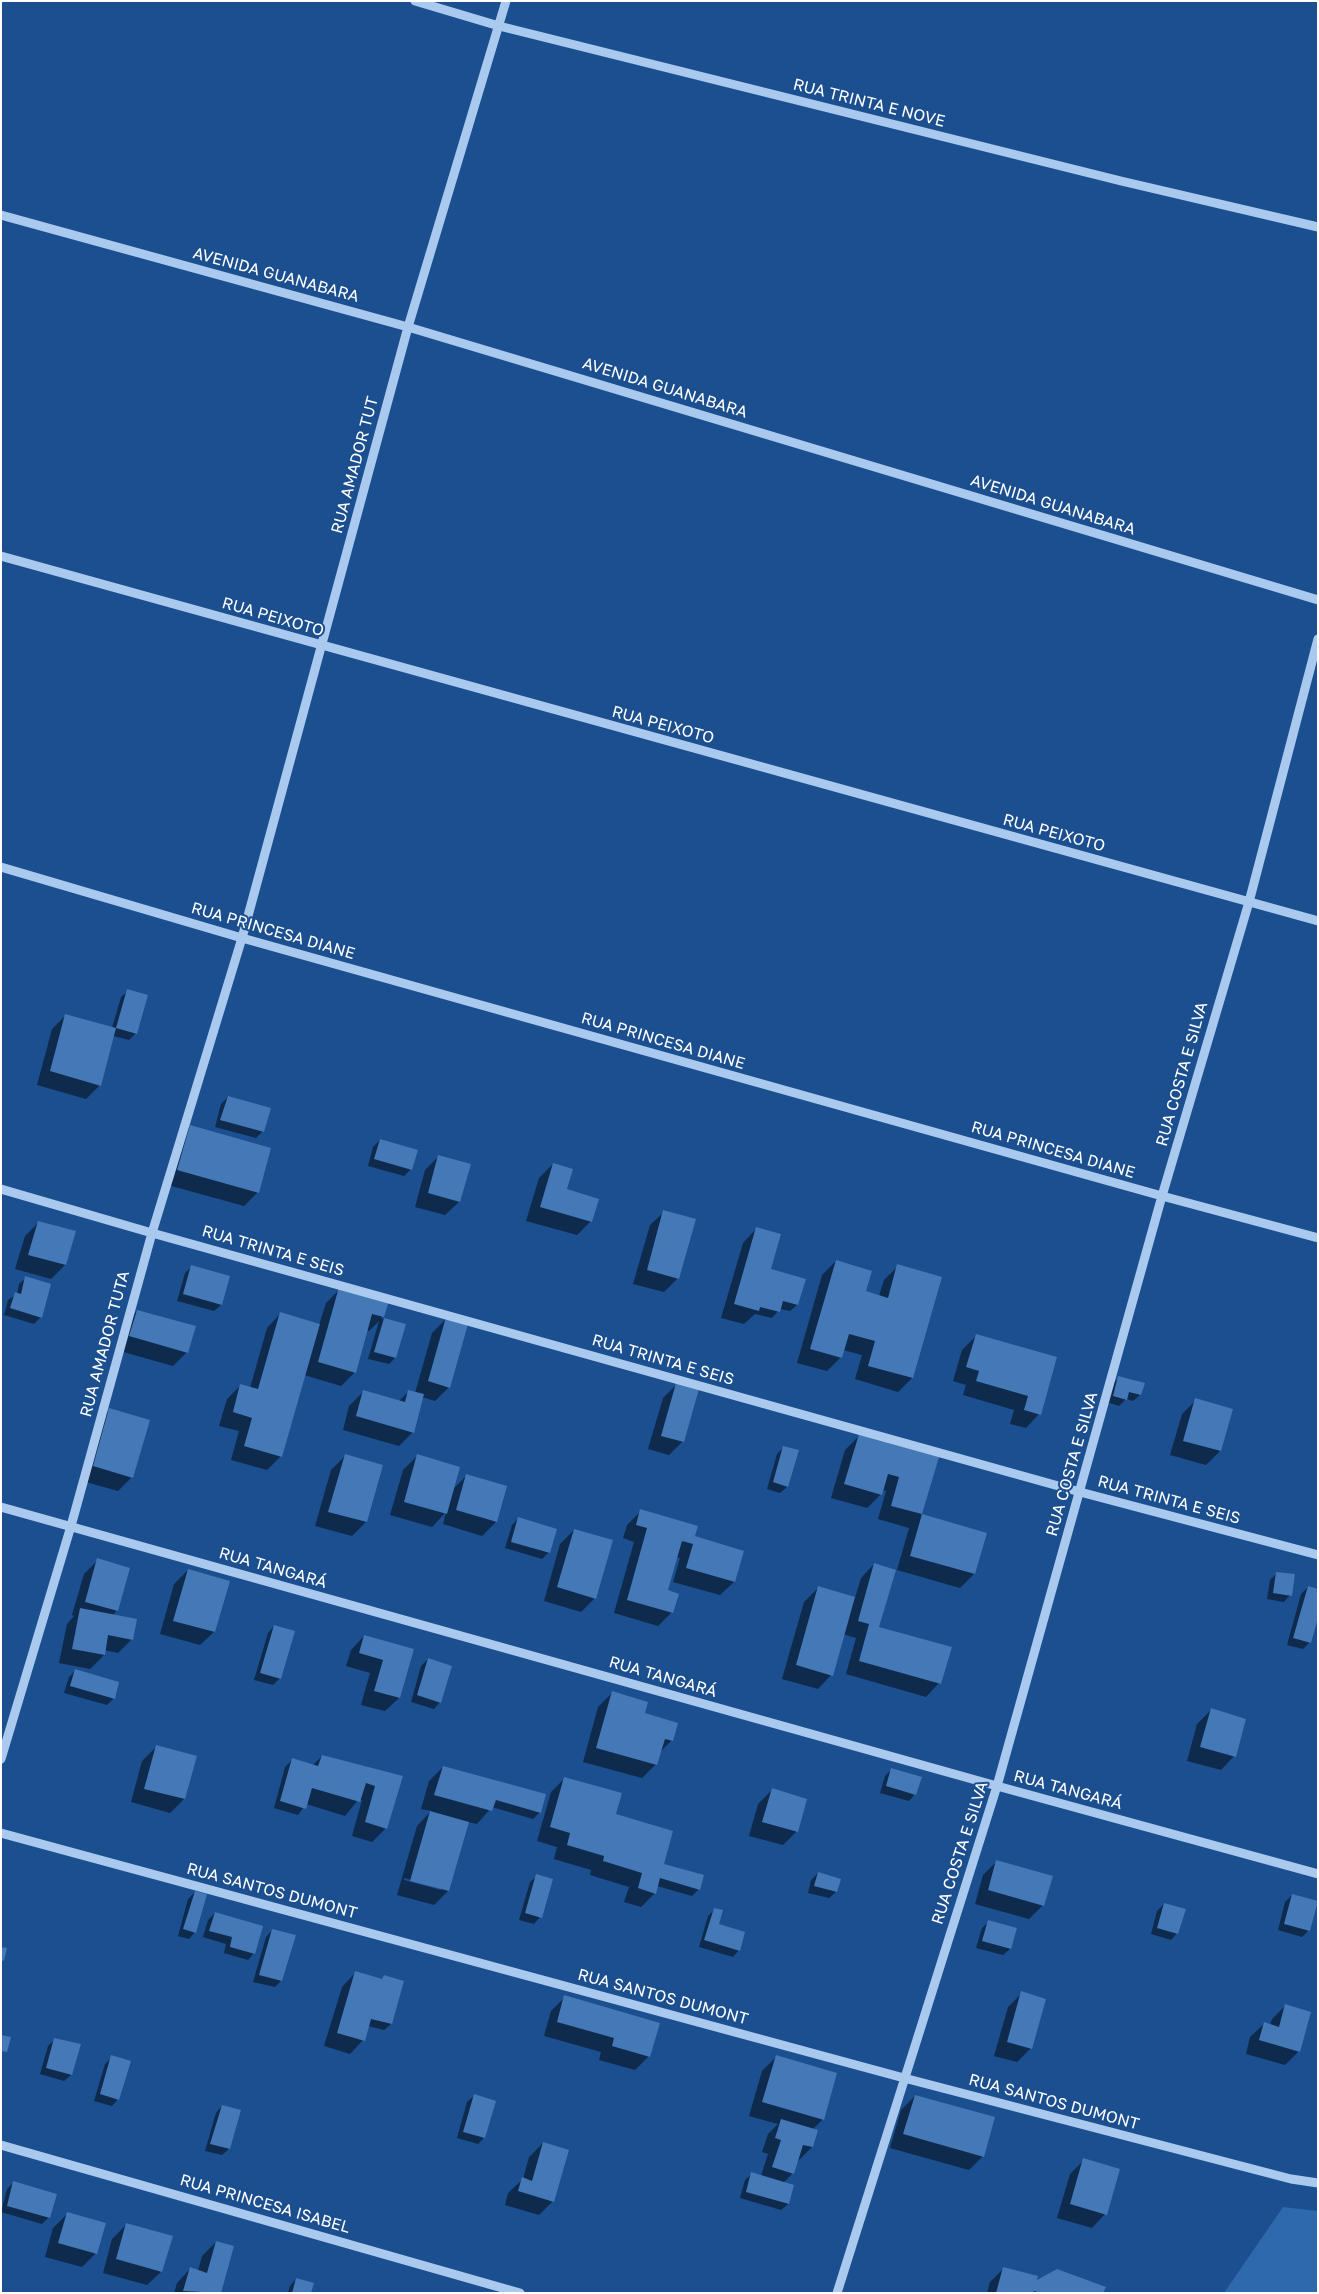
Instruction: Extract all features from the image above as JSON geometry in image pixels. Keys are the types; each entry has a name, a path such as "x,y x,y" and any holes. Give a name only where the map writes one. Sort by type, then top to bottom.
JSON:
{"street":[{"name":"RUA TRINTA E NOVE","path":"415,1 499,26 1121,181 1318,227"},
{"name":"RUA AMADOR TUT","path":"242,938 408,327 506,1"},
{"name":"AVENIDA GUANABARA","path":"1,215 408,327 1318,600"},
{"name":"RUA PEIXOTO","path":"1,556 1318,921"},
{"name":"RUA COSTA E SILVA","path":"837,2293 997,1786 1162,1196 1249,902 1318,639"},
{"name":"RUA PRINCESA DIANE","path":"1,867 242,938 1318,1238"},
{"name":"RUA AMADOR TUTA","path":"1,1758 71,1526 152,1233 242,938"},
{"name":"RUA TRINTA E SEIS","path":"1,1189 152,1233 1080,1492 1318,1555"},
{"name":"RUA TANGARÁ","path":"1,1507 1318,1874"},
{"name":"RUA SANTOS DUMONT","path":"1,1833 904,2078 1291,2179 1318,2184"},
{"name":"RUA PRINCESA ISABEL","path":"1,2145 520,2293"}],"shaded area":[{"path":"1283,2207 1318,2211 1318,2293 1224,2293"}],"building":[{"path":"127,989 148,995 137,1034 116,1028"},
{"path":"65,1014 116,1028 101,1086 50,1071"},
{"path":"228,1096 271,1108 264,1132 220,1120"},
{"path":"190,1125 271,1148 259,1193 177,1170"},
{"path":"380,1139 418,1150 412,1170 374,1159"},
{"path":"438,1155 471,1164 460,1202 428,1193"},
{"path":"553,1163 573,1169 567,1189 599,1199 592,1222 540,1207"},
{"path":"663,1210 696,1219 679,1279 647,1270"},
{"path":"38,1221 76,1231 66,1265 28,1255"},
{"path":"756,1227 781,1234 771,1269 806,1279 798,1305 783,1301 780,1312 760,1307 759,1311 734,1304"},
{"path":"836,1260 872,1271 866,1291 888,1298 897,1264 942,1277 913,1378 868,1366 875,1341 849,1334 842,1358 810,1349"},
{"path":"191,1265 230,1276 222,1305 183,1294"},
{"path":"25,1276 51,1284 42,1318 10,1308 15,1292 21,1294"},
{"path":"339,1287 389,1301 384,1317 372,1314 356,1373 318,1362"},
{"path":"137,1310 196,1326 188,1353 129,1336"},
{"path":"280,1312 320,1324 282,1457 244,1446 252,1418 233,1412 240,1384 258,1389"},
{"path":"446,1317 468,1324 450,1388 428,1381"},
{"path":"384,1318 406,1324 396,1358 374,1352"},
{"path":"976,1334 1057,1357 1041,1415 1024,1410 1028,1396 976,1381 979,1371 966,1367"},
{"path":"1118,1376 1145,1383 1141,1395 1129,1392 1127,1400 1113,1396"},
{"path":"676,1383 699,1389 684,1442 661,1436"},
{"path":"363,1390 405,1402 408,1390 424,1394 414,1433 356,1416"},
{"path":"1195,1398 1233,1409 1221,1451 1183,1441"},
{"path":"109,1408 150,1420 133,1478 93,1466"},
{"path":"859,1434 939,1457 922,1514 891,1506 899,1477 888,1474 882,1495 844,1484"},
{"path":"783,1446 799,1450 788,1487 773,1482"},
{"path":"345,1454 383,1465 367,1522 328,1512"},
{"path":"417,1454 460,1467 447,1514 404,1502"},
{"path":"466,1474 507,1486 497,1522 456,1510"},
{"path":"640,1509 698,1526 695,1536 744,1551 735,1582 686,1568 693,1544 682,1541 668,1590 679,1594 673,1613 627,1600 647,1528 636,1525"},
{"path":"922,1514 987,1533 975,1574 910,1556"},
{"path":"518,1517 557,1529 550,1553 511,1542"},
{"path":"574,1529 613,1540 596,1599 557,1587"},
{"path":"97,1558 130,1568 118,1611 85,1602"},
{"path":"874,1563 896,1570 879,1627 952,1647 941,1684 859,1661 869,1624 858,1621"},
{"path":"188,1569 230,1581 215,1632 173,1621"},
{"path":"1276,1572 1295,1574 1292,1596 1273,1593"},
{"path":"818,1586 855,1597 833,1676 796,1665"},
{"path":"1308,1586 1318,1589 1318,1618 1311,1643 1293,1638"},
{"path":"80,1608 137,1619 133,1640 108,1635 105,1655 72,1649"},
{"path":"274,1625 295,1631 281,1679 260,1673"},
{"path":"364,1635 414,1649 400,1698 374,1691 383,1660 359,1653"},
{"path":"428,1658 452,1666 441,1703 417,1695"},
{"path":"75,1669 119,1682 115,1699 70,1686"},
{"path":"612,1691 648,1702 645,1713 678,1723 673,1741 665,1739 657,1765 596,1748"},
{"path":"1211,1708 1246,1719 1236,1757 1200,1747"},
{"path":"156,1745 197,1756 185,1799 144,1789"},
{"path":"322,1755 403,1776 387,1829 365,1822 375,1786 366,1783 360,1802 312,1788 306,1809 280,1801 292,1758 318,1766"},
{"path":"443,1766 546,1794 541,1813 496,1800 492,1811 434,1795"},
{"path":"891,1768 922,1777 916,1795 886,1786"},
{"path":"564,1777 622,1793 616,1814 673,1831 664,1864 704,1875 700,1890 660,1878 656,1894 638,1888 642,1873 603,1861 604,1856 567,1845 570,1833 550,1827"},
{"path":"772,1788 807,1799 798,1832 762,1822"},
{"path":"430,1811 469,1822 449,1891 410,1881"},
{"path":"996,1860 1053,1876 1044,1906 988,1890"},
{"path":"818,1872 841,1879 837,1892 814,1886"},
{"path":"536,1874 553,1879 542,1918 525,1913"},
{"path":"195,1891 207,1894 196,1933 183,1929"},
{"path":"1292,1894 1318,1901 1310,1931 1284,1924"},
{"path":"1164,1903 1186,1909 1178,1934 1157,1928"},
{"path":"714,1908 723,1910 719,1924 745,1932 740,1951 704,1940"},
{"path":"215,1912 263,1926 255,1954 230,1947 232,1937 209,1931"},
{"path":"988,1920 1017,1928 1011,1949 982,1941"},
{"path":"272,1929 296,1935 282,1981 259,1975"},
{"path":"1,1947 7,1948 4,1961 1,1960"},
{"path":"355,1971 382,1979 384,1975 404,1981 392,2024 371,2019 365,2041 337,2033"},
{"path":"1021,1991 1046,1999 1032,2049 1007,2042"},
{"path":"564,1995 660,2023 650,2057 612,2046 614,2038 557,2022"},
{"path":"1285,2004 1311,2012 1300,2052 1259,2040 1264,2022 1279,2027"},
{"path":"1,2035 11,2037 7,2052 1,2051"},
{"path":"54,2038 81,2044 72,2075 46,2068"},
{"path":"111,2055 131,2061 119,2100 100,2094"},
{"path":"776,2055 837,2073 824,2120 762,2102"},
{"path":"474,2094 496,2101 485,2138 463,2132"},
{"path":"915,2095 995,2117 984,2157 903,2134"},
{"path":"222,2105 241,2110 230,2149 210,2144"},
{"path":"781,2119 818,2130 813,2147 803,2145 794,2174 772,2167 781,2140 775,2138"},
{"path":"543,2142 569,2150 554,2202 518,2191 522,2177 532,2181"},
{"path":"1083,2158 1120,2169 1107,2215 1070,2204"},
{"path":"751,2172 794,2185 789,2204 746,2192"},
{"path":"13,2181 57,2194 50,2218 7,2206"},
{"path":"67,2212 106,2223 97,2254 58,2243"},
{"path":"126,2223 173,2236 162,2272 116,2259"},
{"path":"216,2241 234,2246 221,2293 183,2291 190,2267 207,2273"},
{"path":"1003,2267 1038,2276 1037,2280 1057,2269 1106,2287 1103,2293 1040,2293 1034,2291 1033,2293 996,2293"},
{"path":"296,2278 314,2283 311,2293 292,2293"}]}
